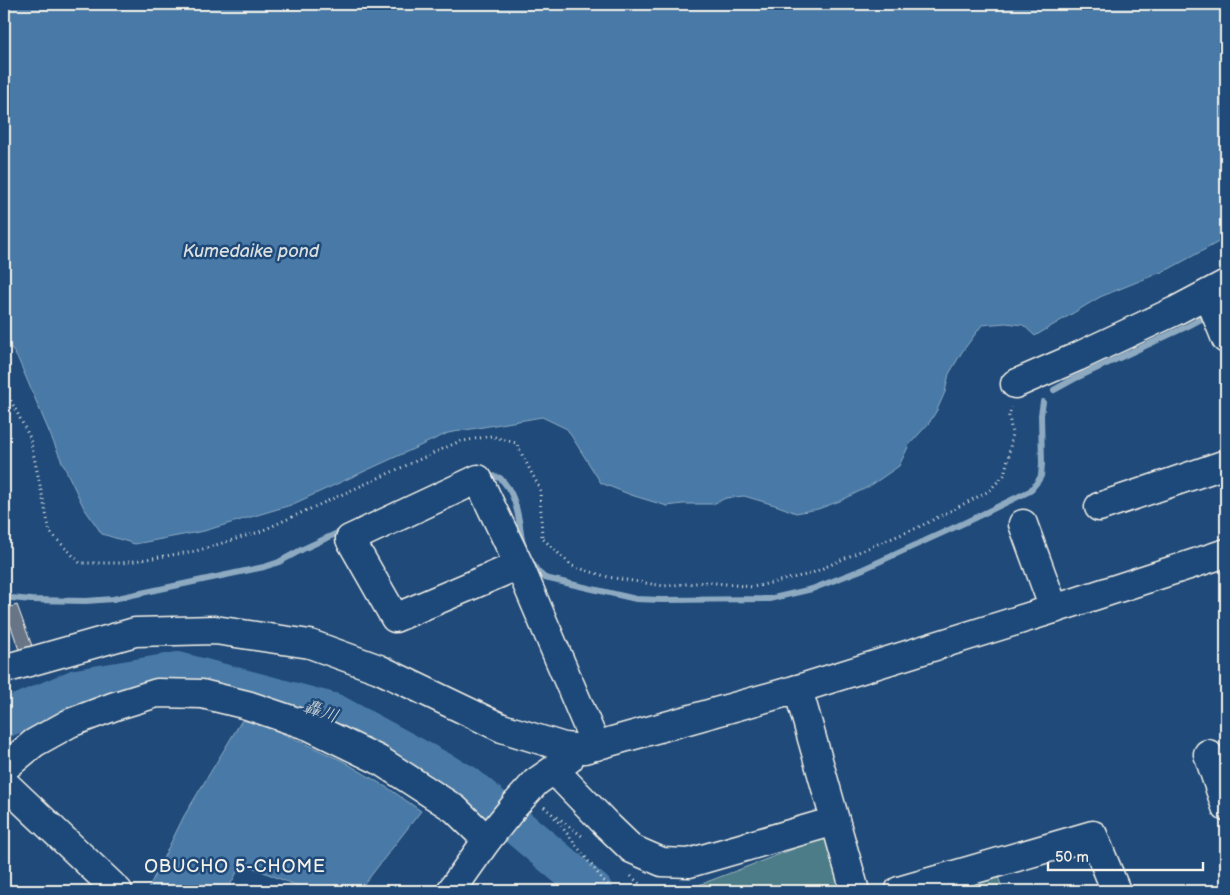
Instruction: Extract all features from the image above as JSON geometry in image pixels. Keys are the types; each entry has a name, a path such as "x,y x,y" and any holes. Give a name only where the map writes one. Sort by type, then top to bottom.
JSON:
{"street":[{"path":"1015,384 1078,357 1217,289 1226,339"},
{"path":"1099,507 1226,464"},
{"path":"519,565 395,618 350,539 478,479 519,565 590,747"},
{"path":"1023,524 1054,609"},
{"path":"4,669 135,632 225,631 310,644 379,669 502,728 564,747 590,747 798,689 1226,553"},
{"path":"798,689 855,891"},
{"path":"4,768 34,743 70,723 158,693 202,694 247,705 308,726 379,760 454,809 487,840"},
{"path":"451,891 487,840 536,782 590,747"},
{"path":"1208,754 1226,807"},
{"path":"554,770 632,849 662,862 689,863 835,821"},
{"path":"4,783 118,891"},
{"path":"899,891 1093,835 1116,891"}],"path":[{"path":"521,798 552,814 597,873 614,891"}],"green space":[{"path":"838,832 849,891 683,891"},
{"path":"994,864 1003,891 915,891"}],"water":[{"name":"Kumedaike pond","path":"4,4 1226,4 1226,238 1169,269 1100,297 1035,336 1023,325 1006,323 982,325 962,352 949,374 945,392 937,410 929,423 909,445 899,466 870,486 840,501 818,509 796,513 744,496 726,498 713,504 667,506 631,495 601,483 567,429 542,417 448,433 291,505 204,531 135,544 102,534 84,508 62,462 19,361 4,336"},
{"path":"242,720 264,725 343,761 421,811 359,891 309,891 242,863 227,891 147,891 184,816"}],"building":[{"path":"17,605 32,646 19,650 5,609"}],"waterway":[{"path":"1054,390 1203,318"},
{"path":"531,561 538,572 545,578 636,599 769,599 812,589 861,570 1030,491 1041,476 1041,415 1043,402"},
{"path":"484,474 500,478 508,488 516,506 524,546"},
{"path":"4,595 31,600 86,601 113,599 264,567 279,562 344,530"},
{"name":"轟川","path":"4,719 77,688 178,671 333,712 466,784 594,891"}],"district":[{"name":"OBUCHO 5-CHOME","path":"235,866"}]}
